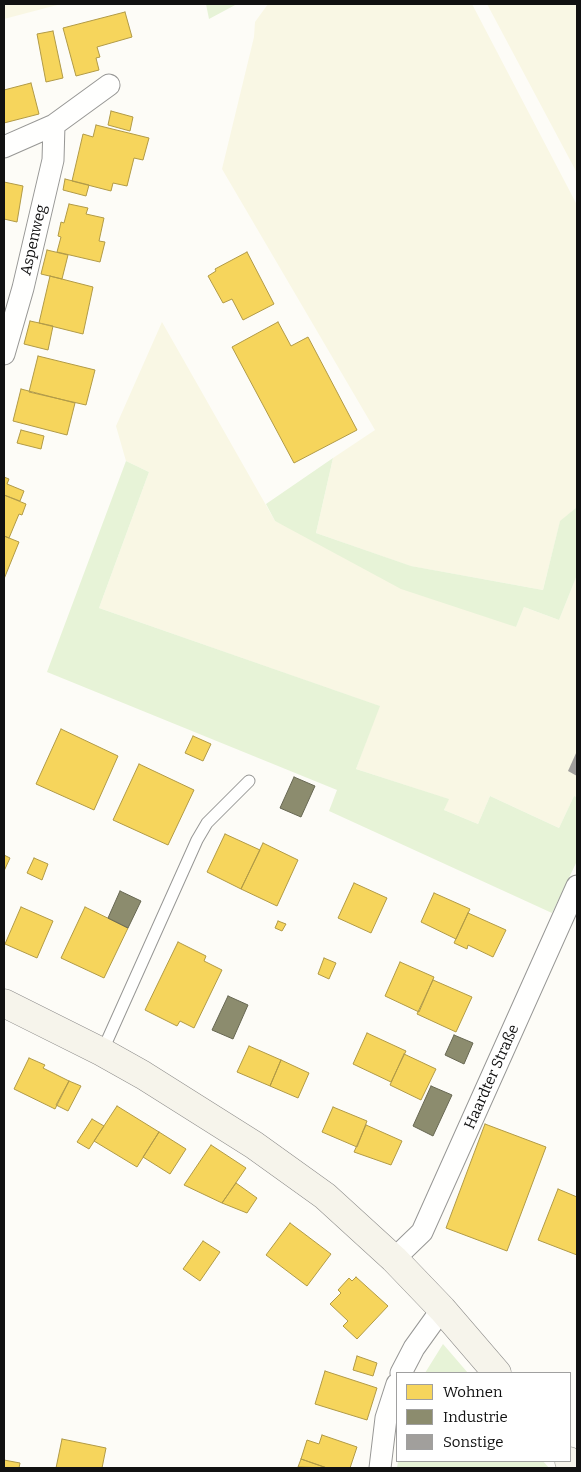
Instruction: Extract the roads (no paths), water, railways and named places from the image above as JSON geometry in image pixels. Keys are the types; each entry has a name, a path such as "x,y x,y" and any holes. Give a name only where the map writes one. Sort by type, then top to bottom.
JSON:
{"street":[{"path":"4,147 54,125 109,86"},
{"name":"Aspenweg","path":"4,354 23,288 52,160 54,125"},
{"name":"Haardter Straße","path":"394,1258 422,1232 577,886"},
{"path":"4,1003 102,1052 195,1106 282,1165 344,1211 394,1258 442,1309 495,1372"},
{"path":"402,1372 414,1348 442,1309"},
{"path":"380,1468 386,1418 396,1387"}],"lane":[{"path":"102,1052 197,840 207,823 249,780"}]}
